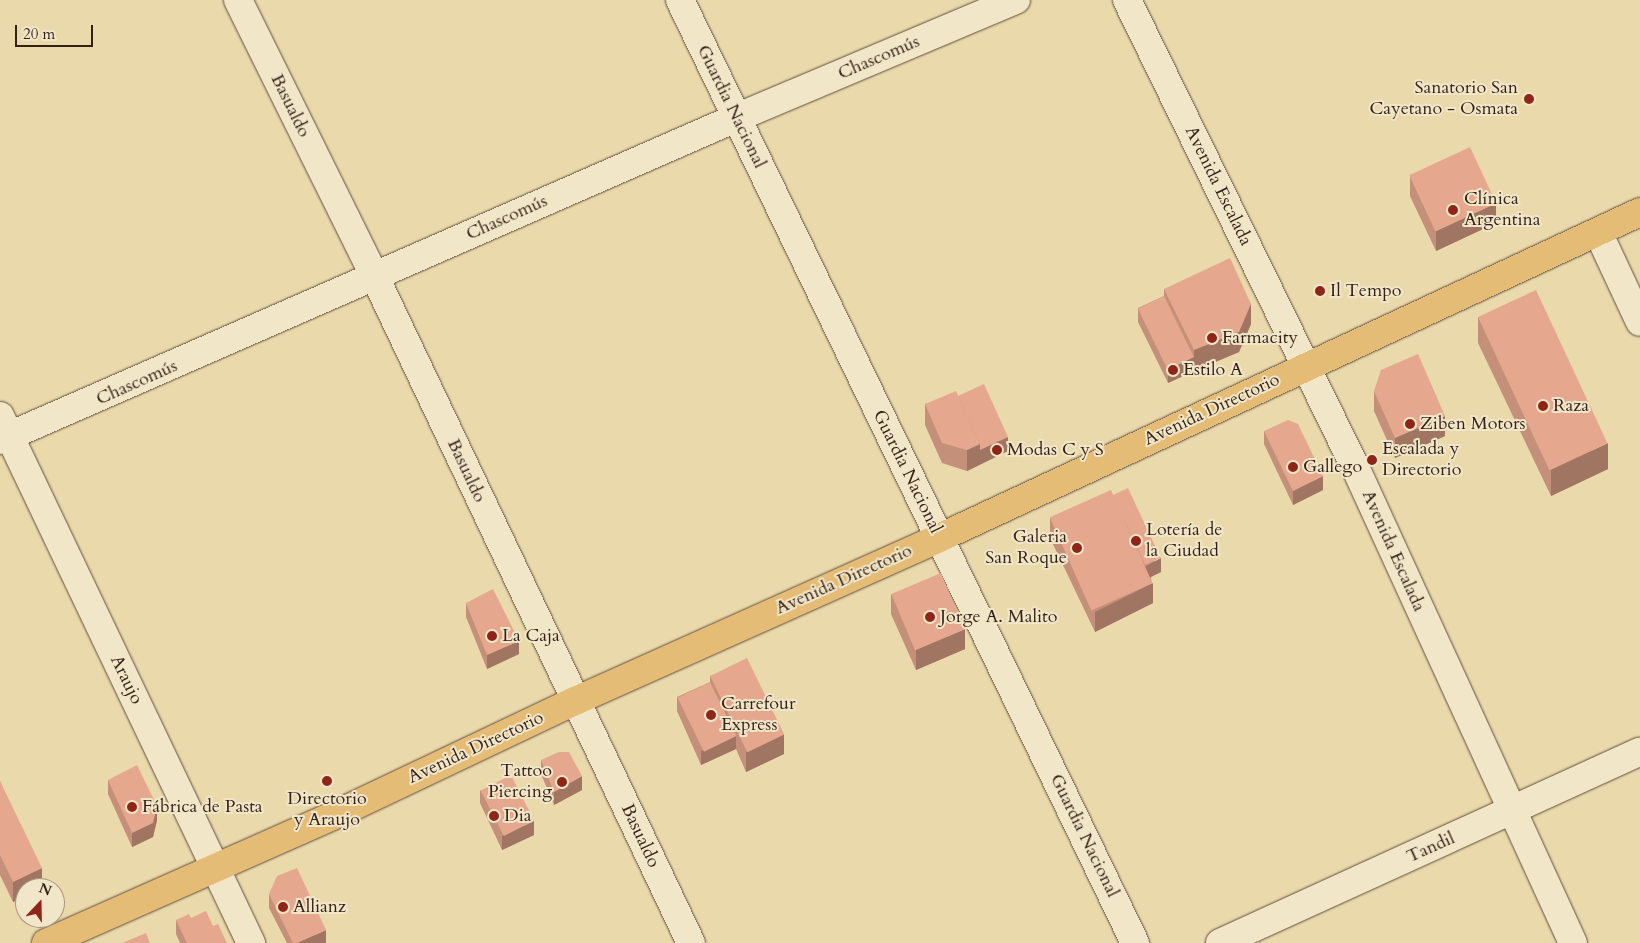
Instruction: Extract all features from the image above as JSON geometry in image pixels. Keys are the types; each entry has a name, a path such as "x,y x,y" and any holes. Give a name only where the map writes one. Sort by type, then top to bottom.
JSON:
{"main road":[{"name":"Avenida Directorio","path":"46,943 215,866 341,812 575,701 939,538 1640,212"}],"street":[{"name":"Basualdo","path":"238,0 375,277 691,943"},
{"name":"Guardia Nacional","path":"680,0 1135,943"},
{"name":"Chascomús","path":"3,431 375,277 736,118 1016,0"},
{"name":"Avenida Escalada","path":"1127,0 1356,469 1573,943"},
{"path":"1598,232 1640,322"},
{"name":"Araujo","path":"3,431 251,943"},
{"name":"Tandil","path":"1220,943 1640,752"}],"building":[{"name":"Clínica Argentina","path":"1470,147 1496,203 1435,232 1409,175"},
{"name":"Farmacity","path":"1230,258 1251,304 1239,332 1194,350 1164,289"},
{"name":"Raza","path":"1536,290 1607,443 1549,470 1478,317"},
{"path":"1164,296 1194,357 1168,370 1138,309"},
{"name":"Ziben Motors","path":"1418,354 1445,416 1395,438 1374,391 1381,370"},
{"path":"984,384 1008,437 980,450 980,444 958,396"},
{"path":"956,391 980,444 967,450 942,443 925,404"},
{"name":"Gallego","path":"1288,420 1298,424 1323,476 1293,491 1264,431"},
{"path":"1128,488 1161,558 1145,565 1113,495"},
{"path":"1111,490 1152,583 1091,610 1050,517"},
{"path":"941,573 965,629 915,650 891,594"},
{"name":"La Caja","path":"493,589 519,641 487,655 466,603"},
{"path":"747,658 784,734 747,752 710,676"},
{"path":"710,682 736,736 704,752 678,698"},
{"path":"559,752 569,752 582,776 554,792 541,760"},
{"name":"Fábrica de Pasta","path":"137,765 157,806 153,823 132,833 108,780"},
{"path":"511,775 534,820 504,836 481,790"},
{"path":"0,781 42,868 21,878 15,878 13,882 0,855"},
{"path":"297,868 326,930 293,943 269,894 277,876"},
{"path":"206,911 213,926 218,924 227,943 187,943 176,920 189,914 191,918"},
{"path":"146,933 150,943 122,943"}],"place":[{"name":"Sanatorio San Cayetano - Osmata","path":"1529,99"},
{"name":"Clínica Argentina","path":"1453,210"},
{"name":"Il Tempo","path":"1320,291"},
{"name":"Farmacity","path":"1212,338"},
{"name":"Estilo A","path":"1173,370"},
{"name":"Raza","path":"1543,406"},
{"name":"Ziben Motors","path":"1410,424"},
{"name":"Modas C y S","path":"997,450"},
{"name":"Escalada y Directorio","path":"1372,460"},
{"name":"Gallego","path":"1293,467"},
{"name":"Lotería de la Ciudad","path":"1136,541"},
{"name":"Galeria San Roque","path":"1077,548"},
{"name":"Jorge A. Malito","path":"930,617"},
{"name":"La Caja","path":"492,636"},
{"name":"Carrefour Express","path":"711,715"},
{"name":"Directorio y Araujo","path":"327,781"},
{"name":"Tattoo Piercing","path":"562,782"},
{"name":"Fábrica de Pasta","path":"132,807"},
{"name":"Dia","path":"494,816"},
{"name":"Allianz","path":"283,907"}]}
